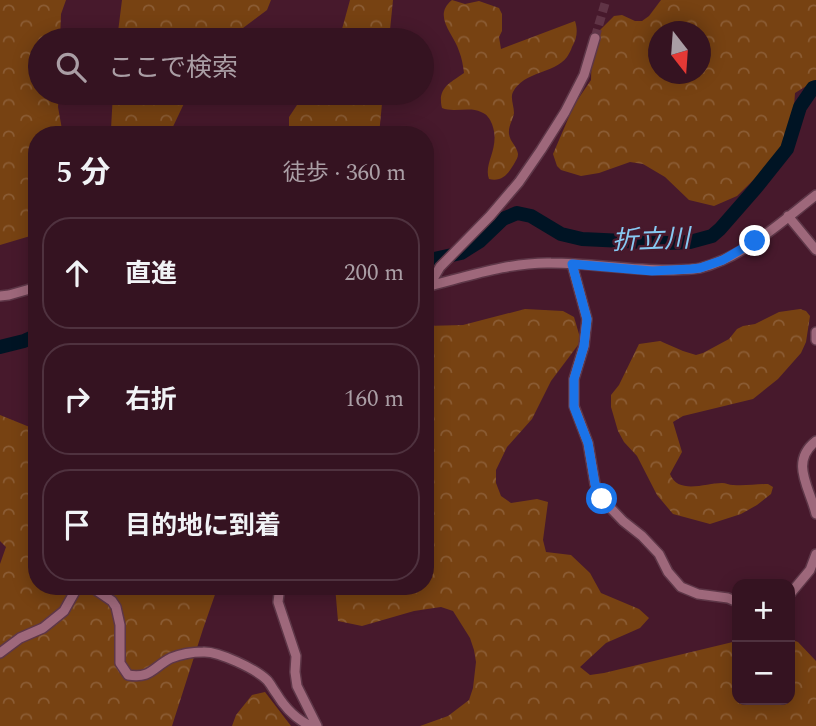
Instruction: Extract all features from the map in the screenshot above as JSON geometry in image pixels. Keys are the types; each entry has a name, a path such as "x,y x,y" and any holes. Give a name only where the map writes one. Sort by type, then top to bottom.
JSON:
{"street":[{"path":"434,276 519,182 541,150 584,75 595,38"},
{"path":"434,284 528,264 572,264 652,271 700,268 743,249 816,195"},
{"path":"788,216 816,250"},
{"path":"572,264 587,319 584,346 574,379 574,407 588,443 595,484 602,499 659,554 668,572 681,587 698,594 732,600"},
{"path":"0,296 28,289"},
{"path":"816,332 816,340"},
{"path":"816,441 805,453 801,469 816,514"},
{"path":"795,588 810,570 816,554"},
{"path":"0,653 20,638 43,628 64,611 73,595"},
{"path":"103,595 116,607 120,625 120,663 128,675 138,677 184,653 206,651 250,668 267,679 287,709 311,726"},
{"path":"279,595 278,602 296,656 297,686 317,726"}],"green space":[{"path":"0,0 66,0 61,14 60,28 28,28 28,105 58,105 61,126 28,126 28,237 0,245"},
{"path":"122,0 271,0 267,10 243,28 118,28"},
{"path":"350,0 393,0 390,28 342,28"},
{"path":"452,0 465,4 479,1 499,8 502,14 502,31 499,37 501,49 575,21 576,24 576,38 567,57 555,67 524,80 513,92 514,113 509,134 518,155 509,171 498,179 489,179 488,173 494,133 488,117 477,110 442,108 443,91 464,73 460,54 444,19 446,6"},
{"path":"661,0 816,0 816,80 795,93 792,133 783,151 737,196 714,206 689,200 665,177 643,164 630,162 581,176 561,170 557,166 553,154 574,105 591,80 592,48 600,30 614,16 622,15 642,21"},
{"path":"112,105 183,105 173,126 111,126"},
{"path":"297,105 382,105 380,126 289,126 289,117"},
{"path":"525,309 563,311 574,317 581,341 551,381 532,419 507,447 496,470 496,483 501,496 511,503 537,499 548,502 543,540 546,552 571,555 590,573 601,593 639,609 649,618 640,628 606,643 580,667 590,675 604,673 732,642 732,705 795,705 795,641 816,661 816,726 420,726 448,716 469,700 473,688 476,662 474,650 470,638 453,611 441,607 414,611 362,626 338,621 336,595 434,595 434,326 463,325"},
{"path":"800,309 810,316 806,342 801,353 778,379 753,399 683,416 673,422 682,452 670,474 679,484 768,484 773,487 771,494 741,514 710,524 673,514 657,495 637,456 624,442 611,407 611,395 619,385 639,344 660,341 696,355 729,339 743,326 755,324 779,312"},
{"path":"0,415 28,426 28,595 215,595 172,726 0,726 0,564 6,547 0,541"},
{"path":"265,692 291,726 232,726 236,715 252,695"}],"waterway":[{"name":"折立川","path":"434,259 461,253 480,241 503,219 517,213 531,216 561,234 582,239 666,243 690,242 712,236 787,149 800,107 816,87"},
{"name":"折立川","path":"0,347 28,339"}],"tunnel":[{"path":"595,38 606,0"}],"route":[{"path":"602,499 595,484 588,443 574,407 574,379 584,346 587,319 572,264 652,271 700,268 723,260 755,241"}]}
